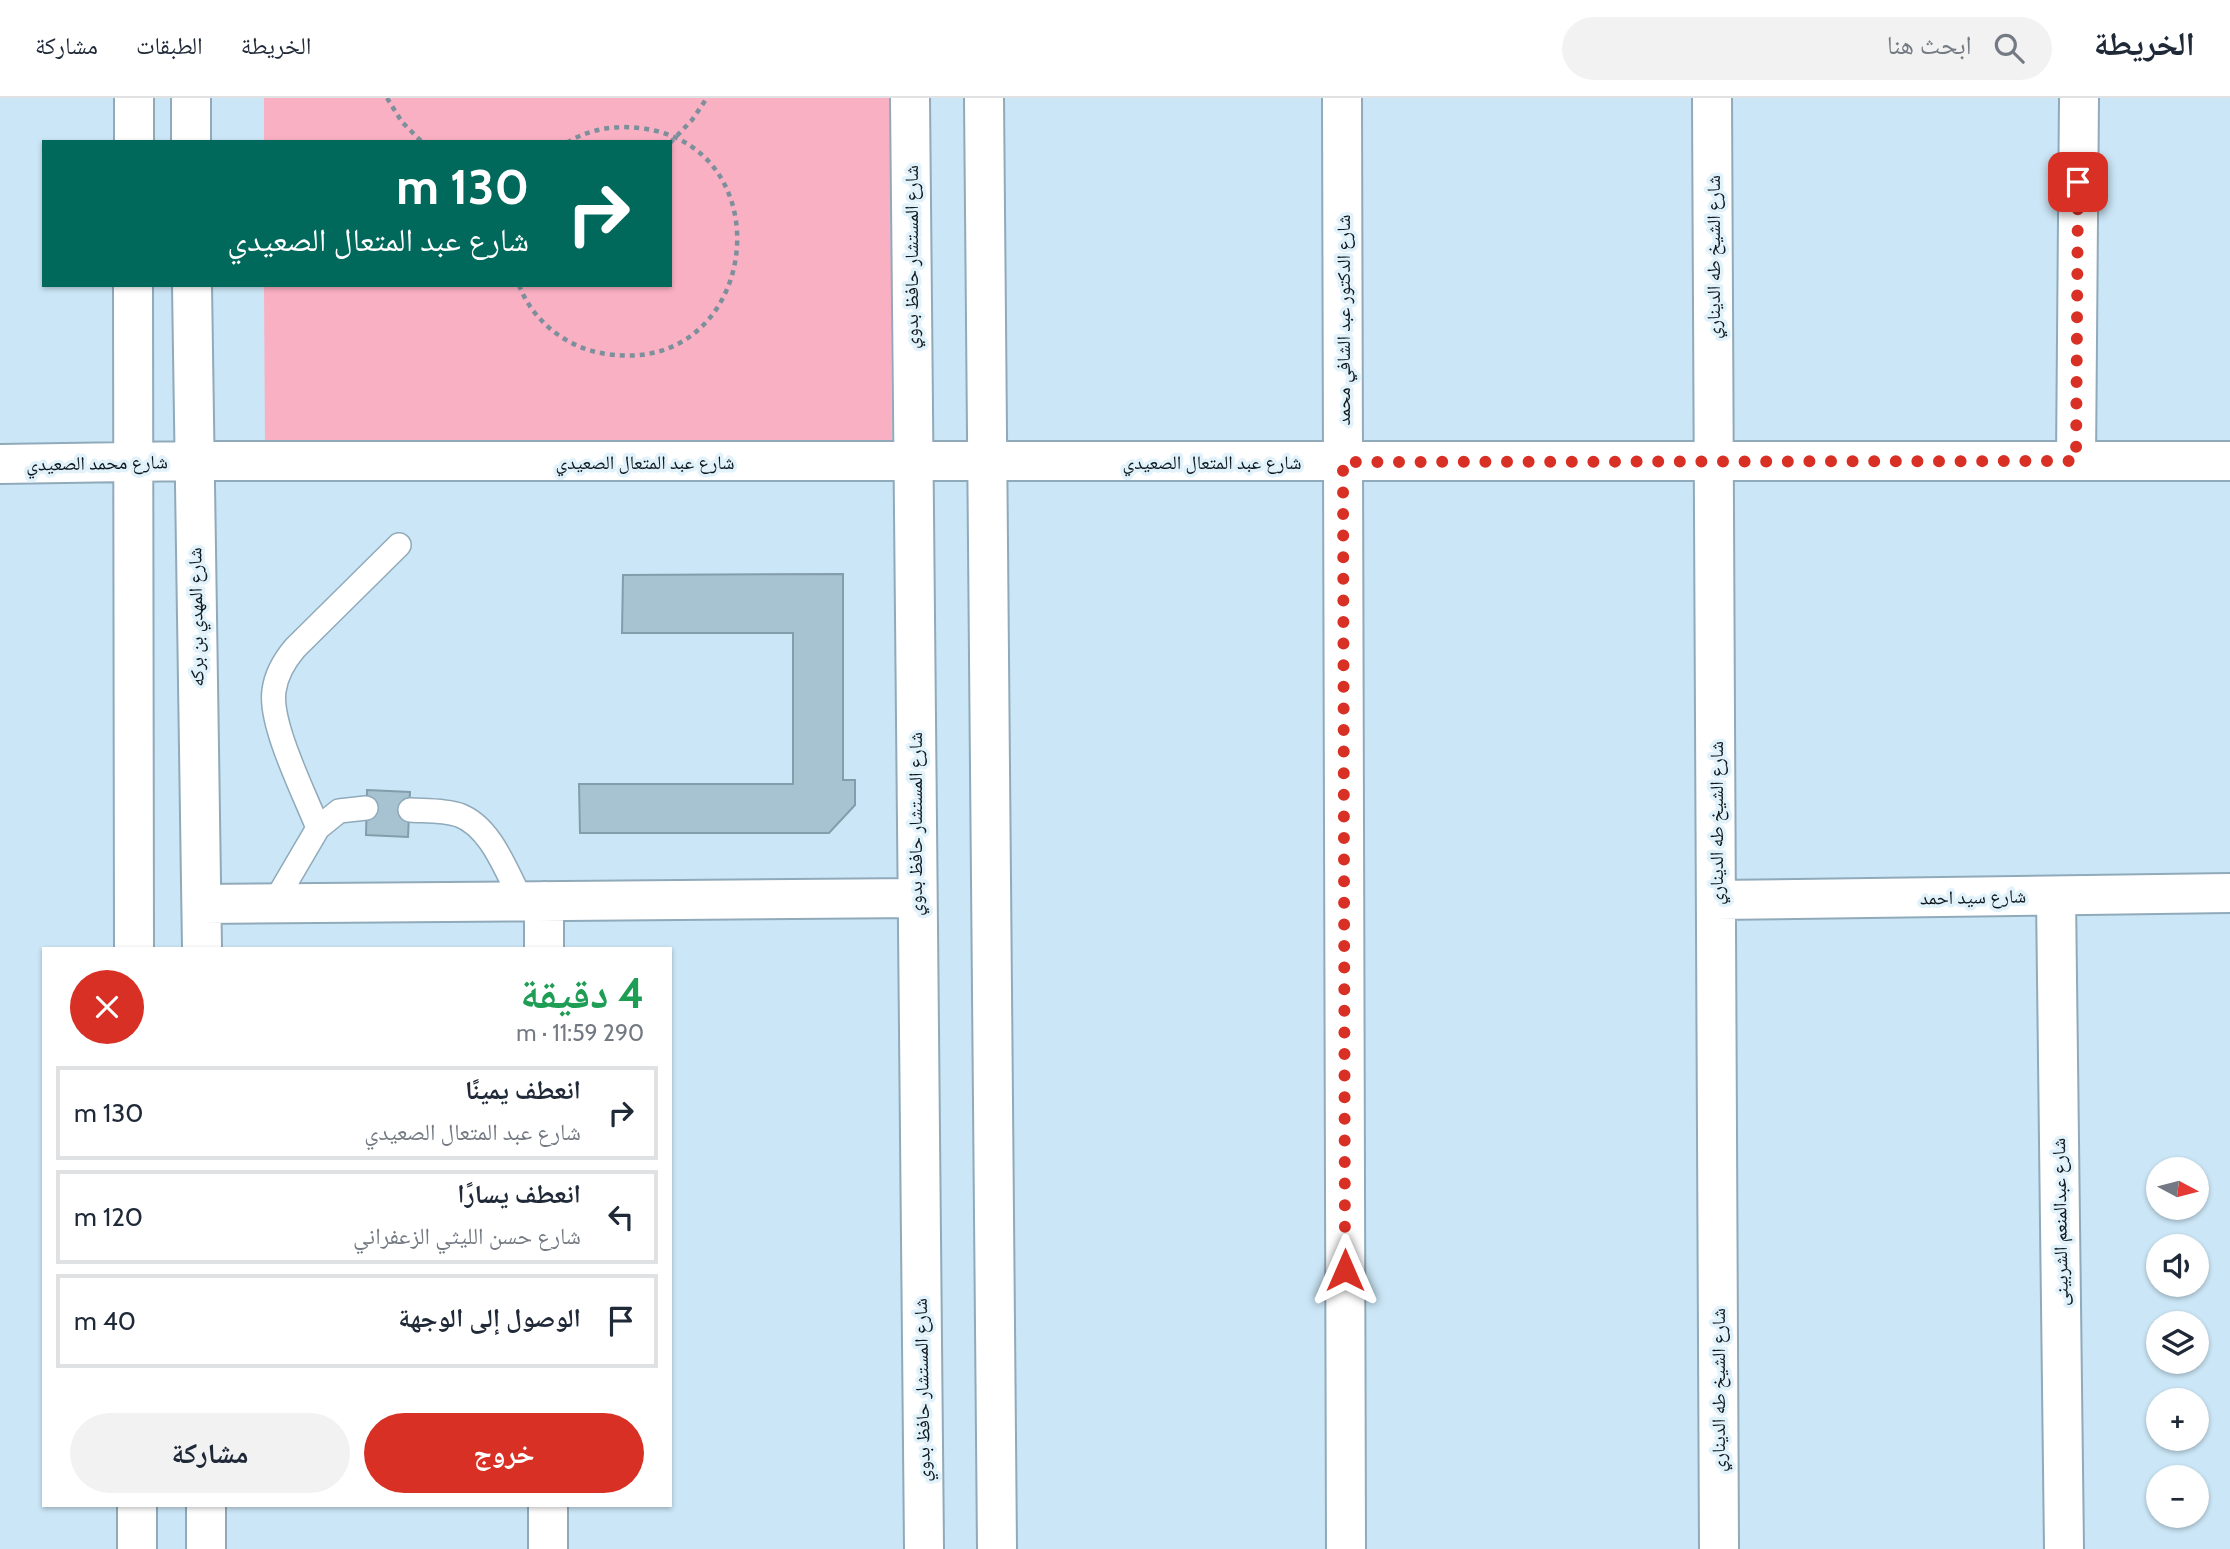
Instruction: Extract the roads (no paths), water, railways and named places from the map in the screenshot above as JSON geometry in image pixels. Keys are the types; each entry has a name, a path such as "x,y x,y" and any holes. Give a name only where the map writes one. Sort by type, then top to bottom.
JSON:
{"street":[{"path":"134,98 134,140"},
{"path":"191,98 191,140"},
{"name":"شارع المستشار حافظ بدوي","path":"910,98 924,1549"},
{"path":"984,98 997,1549"},
{"name":"شارع الدكتور عبد الشافي محمد","path":"1342,98 1346,1549"},
{"name":"شارع الشيخ طه الديناري","path":"1712,98 1719,1549"},
{"path":"2076,461 2079,98"},
{"path":"133,287 131,463 134,947"},
{"name":"شارع المهدي بن بركه","path":"192,287 202,947"},
{"name":"شارع عبد المتعال الصعيدي","path":"193,461 2230,461"},
{"name":"شارع محمد الصعيدي","path":"0,464 193,461"},
{"name":"شارع سيد احمد","path":"1716,901 2230,893"},
{"name":"شارع عبدالمنعم الشربينى","path":"2056,896 2064,1549"},
{"path":"202,904 916,898"},
{"path":"533,902 544,947"},
{"path":"137,1507 137,1549"},
{"path":"206,1507 206,1549"},
{"path":"548,1507 548,1549"}],"lane":[{"path":"318,828 277,724 274,692 278,676 284,661 295,648 399,545"},
{"path":"274,903 318,828 339,811 366,808"},
{"path":"410,810 445,812 470,821 488,840 533,902"}]}
